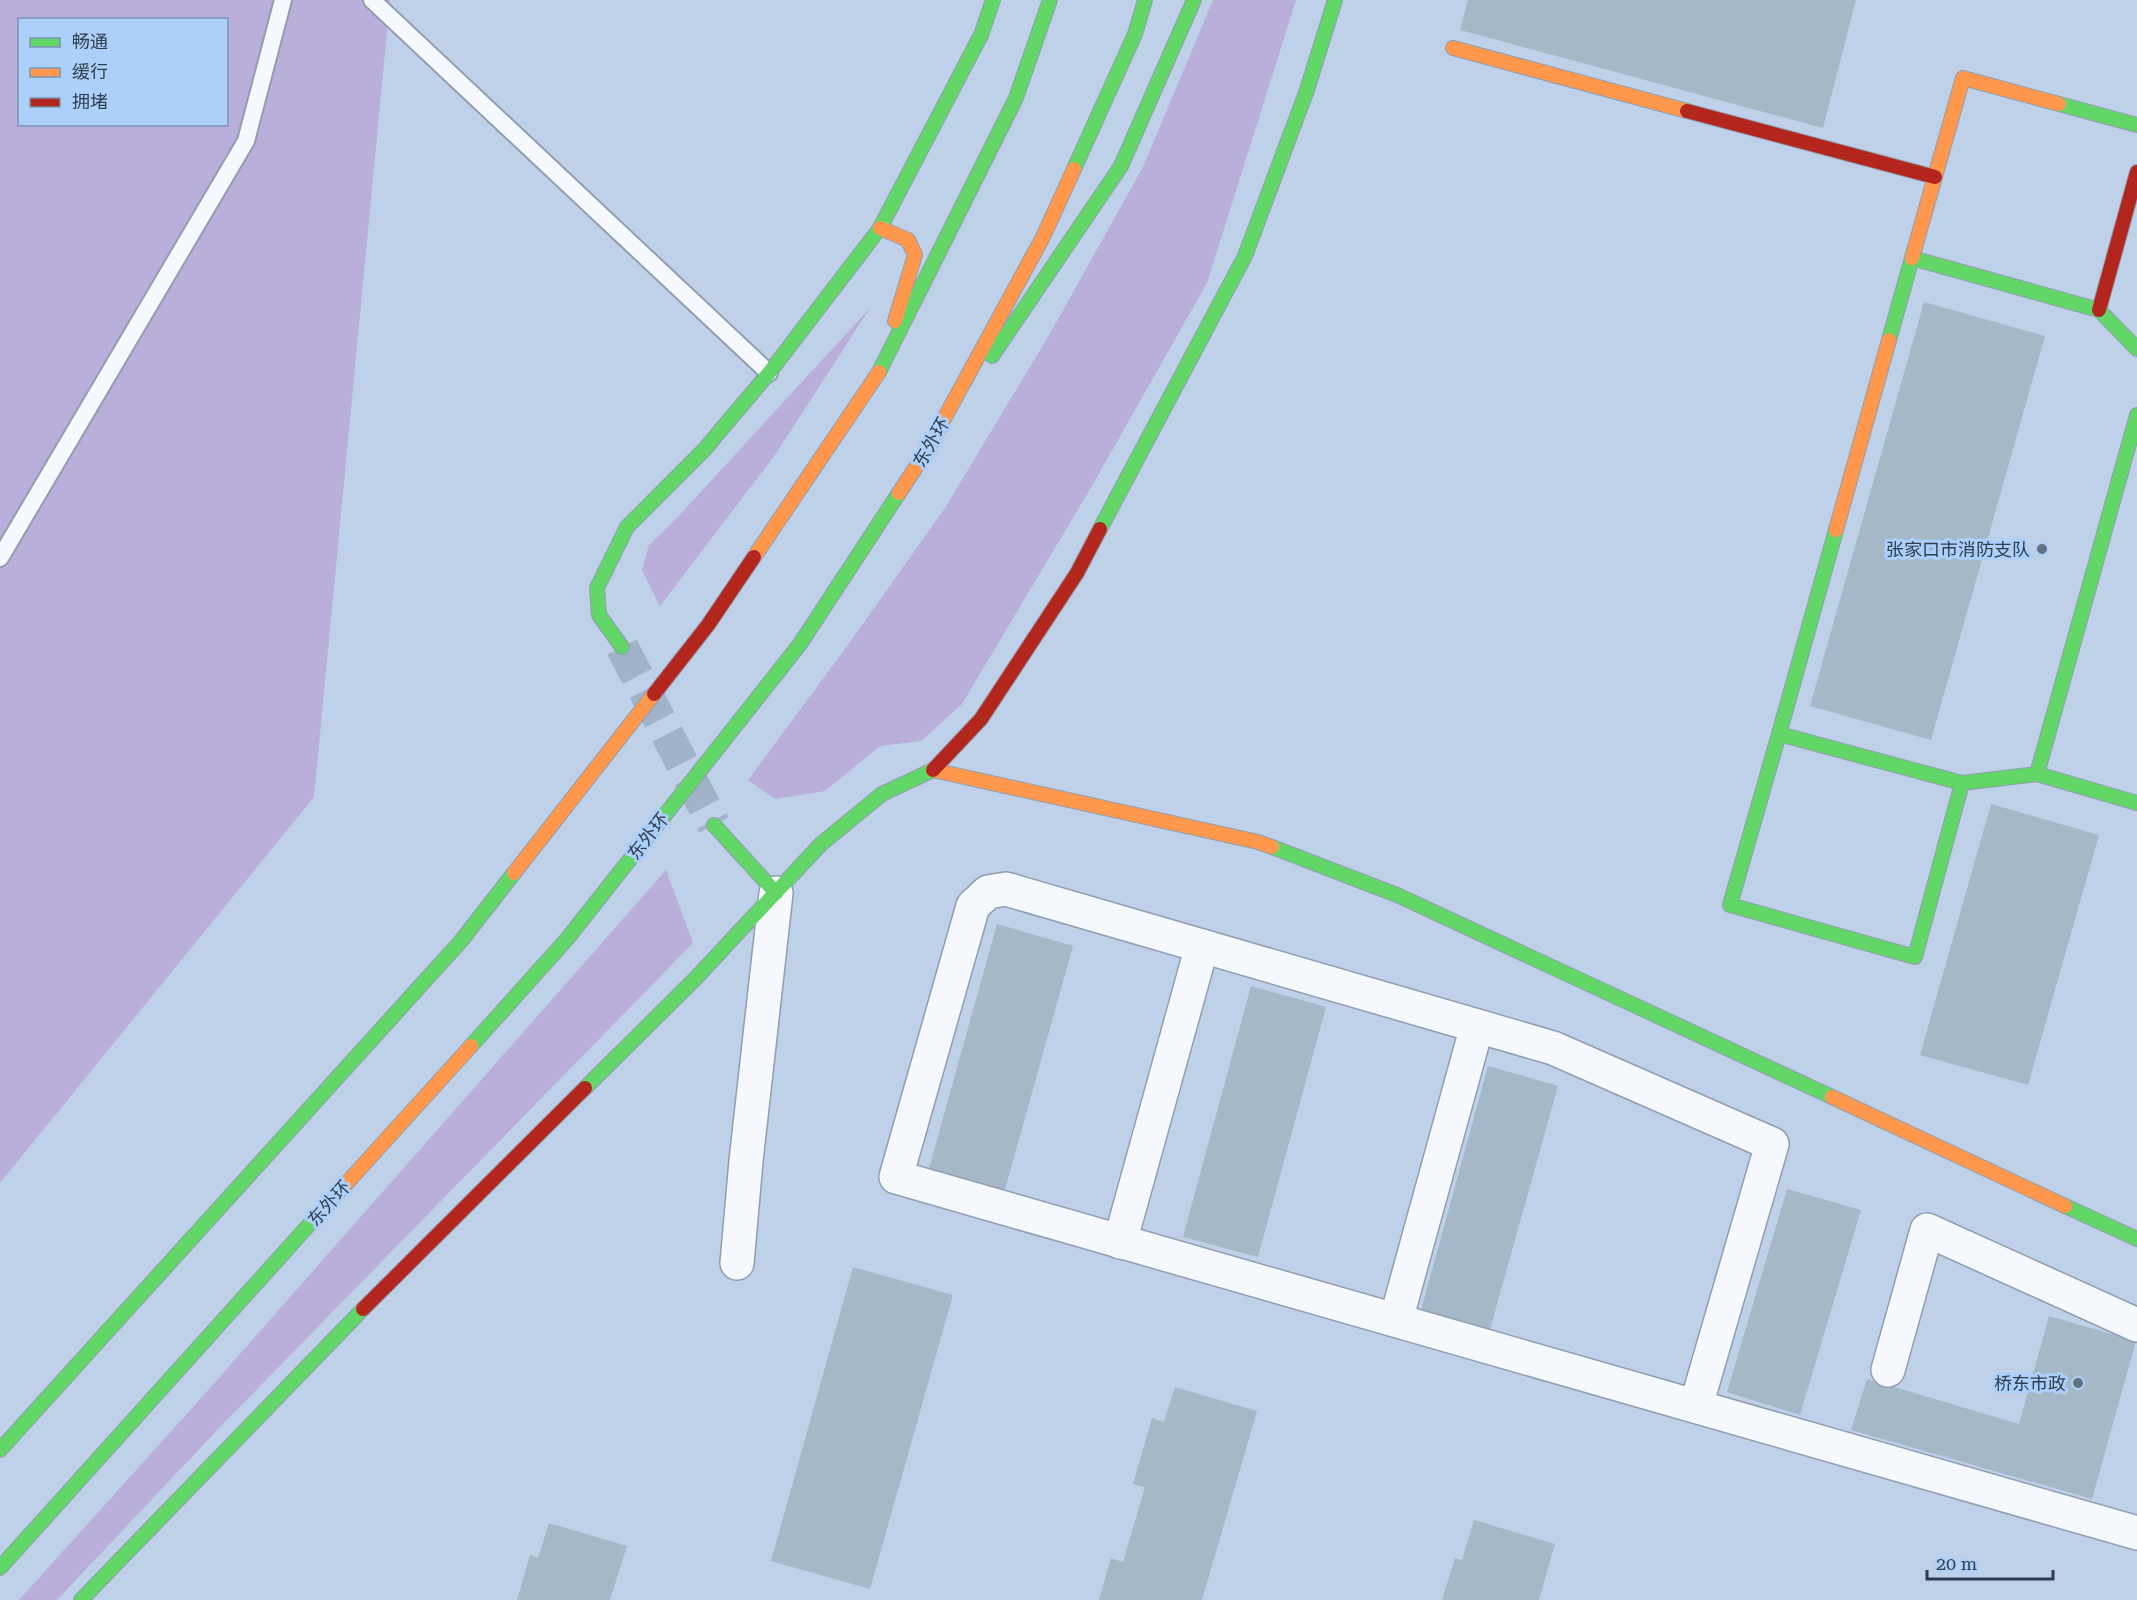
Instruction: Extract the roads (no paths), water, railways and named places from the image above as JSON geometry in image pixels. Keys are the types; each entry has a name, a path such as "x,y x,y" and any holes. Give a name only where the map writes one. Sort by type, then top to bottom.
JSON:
{"main road":[{"path":"622,647 599,615 597,588 627,527 704,450 769,373 880,228 981,35 995,0"},
{"path":"0,1450 461,941 708,625 882,367 1016,98 1050,0"},
{"name":"东外环","path":"0,1568 567,939 800,644 926,452 1043,237 1135,34 1145,0"},
{"path":"926,452 1121,166 1194,0"},
{"path":"81,1600 410,1261 695,979 821,844 882,794 933,770 981,719 1077,573 1239,267 1307,90 1335,0"},
{"path":"1453,48 1935,177"},
{"path":"1962,783 1915,957 1730,905 1964,78 2137,125"},
{"path":"2099,310 2137,172"},
{"path":"880,228 908,240 915,255 882,367"},
{"path":"1912,258 2099,310 2137,349"},
{"path":"2037,774 2137,415"},
{"path":"1779,734 1962,783 2037,774 2137,803"},
{"path":"933,770 1258,842 1397,895 2137,1239"},
{"path":"714,825 776,892"}],"street":[{"path":"1696,1406 1772,1144 1553,1048 1006,889 988,892 973,906 896,1177 2137,1533"},
{"path":"737,1263 776,892"},
{"path":"1120,1242 1202,946"},
{"path":"1396,1320 1477,1026"},
{"path":"1887,1370 1927,1230 2137,1325"}],"lane":[{"path":"0,558 246,141 283,0"},
{"path":"372,0 769,373"}],"tunnel":[{"path":"622,647 714,825"}],"place":[{"name":"张家口市消防支队","path":"2042,549"},
{"name":"桥东市政","path":"2078,1383"}]}
